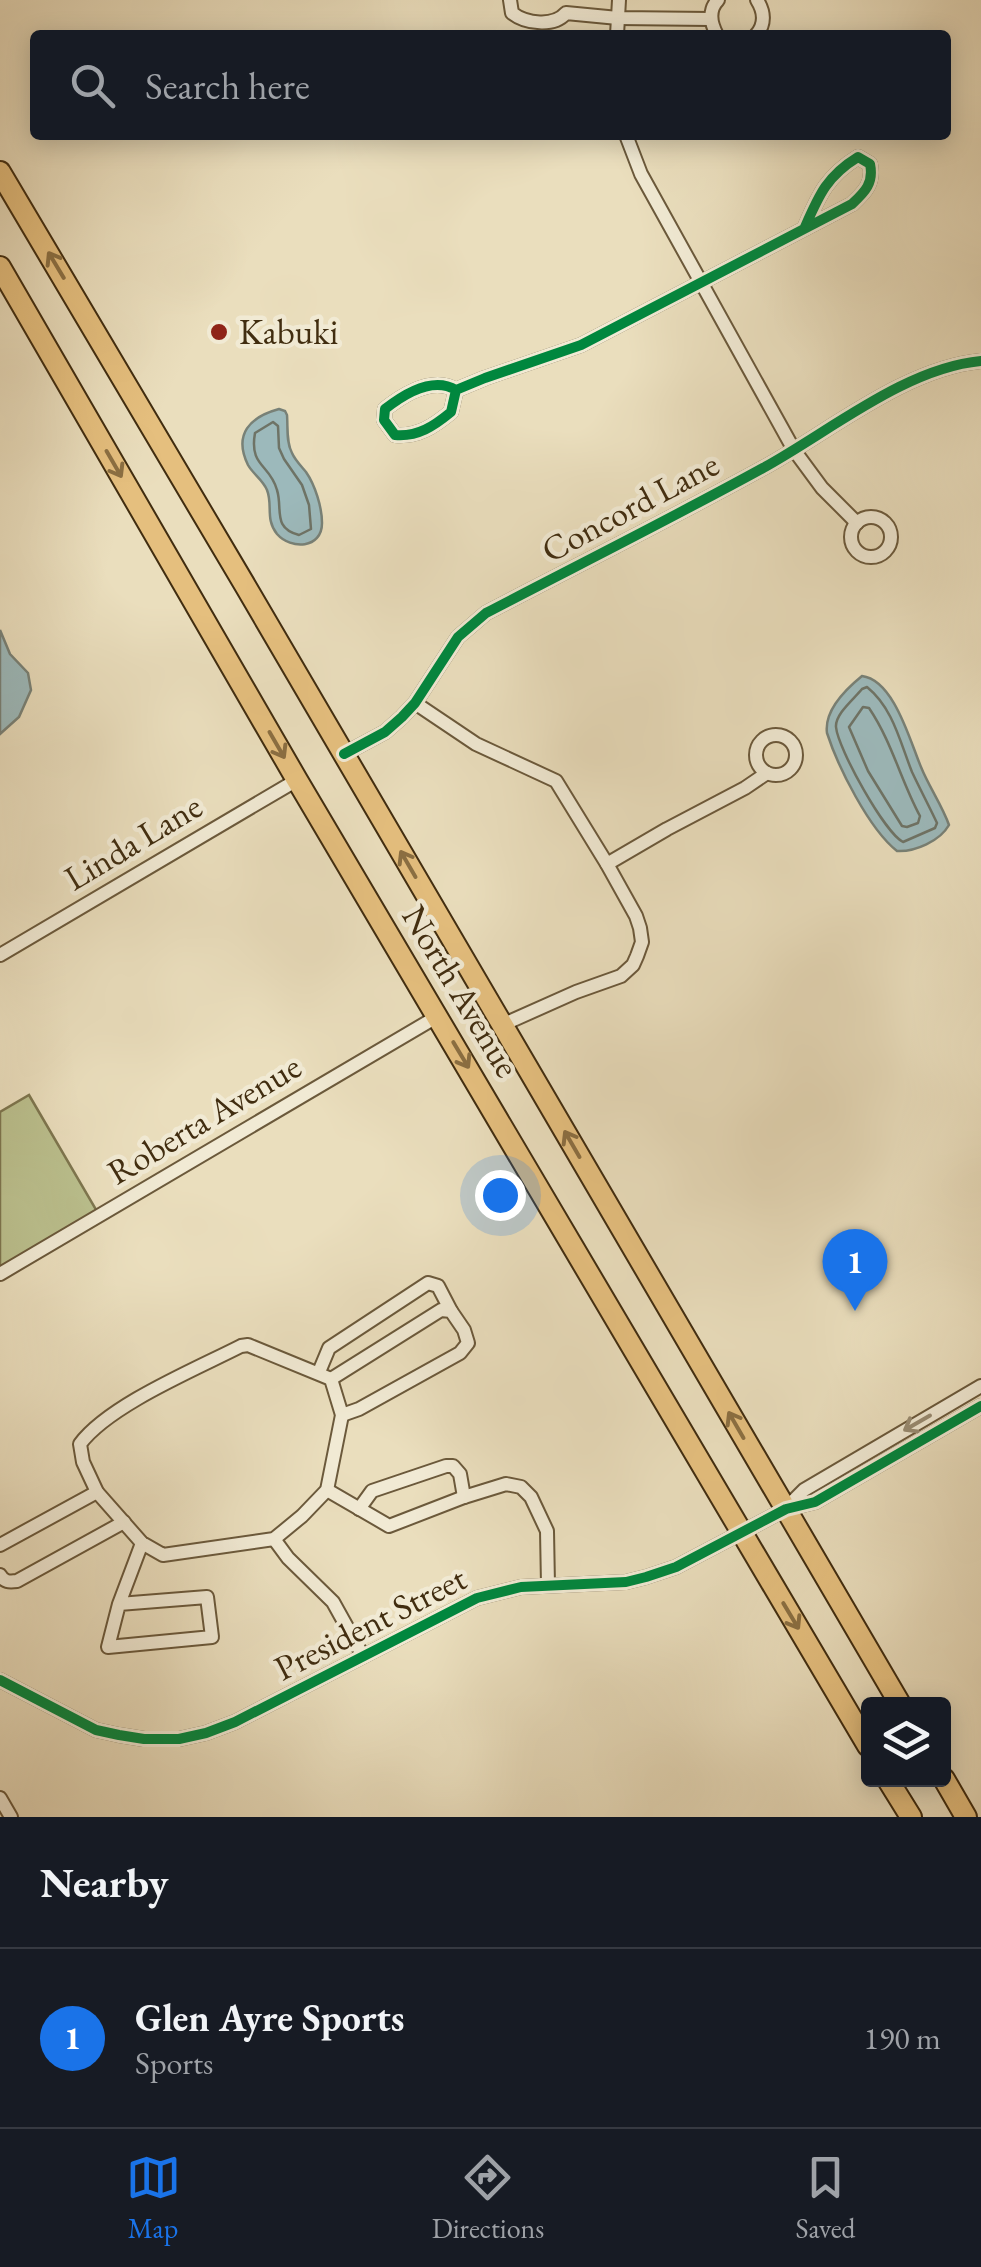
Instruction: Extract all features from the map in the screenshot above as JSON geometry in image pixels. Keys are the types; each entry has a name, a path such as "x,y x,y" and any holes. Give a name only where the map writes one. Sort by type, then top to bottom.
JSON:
{"main road":[{"name":"North Avenue","path":"0,172 896,1697"},
{"name":"North Avenue","path":"0,267 297,780 861,1734"},
{"path":"892,1787 911,1817"},
{"path":"949,1787 966,1817"}],"street":[{"path":"510,0 512,13 523,20 554,22 560,20 566,7 618,18 710,19"},
{"path":"617,30 618,0"},
{"path":"715,30 710,19 718,0"},
{"path":"757,0 764,16 760,30"},
{"path":"628,140 641,174 794,450 822,488 857,523"},
{"path":"456,390 452,412 411,437 395,436 384,420 384,409 399,398 432,385 445,384 456,390 581,344 703,286 852,204 868,189 870,164 858,157 839,168 821,190 804,227"},
{"name":"Concord Lane","path":"344,754 384,732 415,703 458,637 486,613 794,450 856,411 920,378 944,368 981,362"},
{"path":"415,703 476,744 556,781 607,864 640,928 642,942 633,965 622,976 502,1025"},
{"path":"607,864 767,773"},
{"name":"Linda Lane","path":"0,955 297,780"},
{"name":"Roberta Avenue","path":"0,1274 438,1016"},
{"path":"342,1416 460,1353 468,1342 464,1330 438,1286 428,1283 329,1348 325,1375 342,1416 327,1490 274,1539 163,1555 142,1543 97,1492 83,1462 80,1444 91,1430 124,1407 241,1346 325,1375 441,1310 451,1310"},
{"name":"President Street","path":"786,1509 804,1490 981,1386"},
{"name":"President Street","path":"0,1680 96,1730 144,1739 196,1736 235,1722 477,1598 503,1590 548,1585 626,1582 676,1567 786,1509 815,1502 981,1406"},
{"path":"360,1509 372,1491 446,1466 453,1466 460,1474 464,1497"},
{"path":"327,1490 389,1526 506,1484 522,1487 547,1531 548,1585"},
{"path":"0,1545 97,1492"},
{"path":"0,1574 9,1582 18,1581 124,1522"},
{"path":"274,1539 334,1602 363,1656"},
{"path":"119,1604 207,1598 212,1637 108,1646 119,1604 142,1543"},
{"path":"0,1798 11,1817"}],"green space":[{"path":"29,1095 98,1213 0,1270 0,1112"}],"water":[{"path":"279,409 287,415 290,449 312,483 321,510 321,532 305,544 290,543 277,534 271,523 267,490 250,468 242,444 252,422"},
{"path":"0,630 10,654 28,673 31,690 19,717 0,734"},
{"path":"862,676 883,688 892,700 949,825 940,836 919,847 897,851 886,841 865,813 827,733 833,709"}],"cycle path":[{"path":"456,390 451,412 425,430 395,435 384,420 385,409 419,389 438,385 456,390 581,345 852,204 867,187 870,164 858,157 839,171 820,196 805,227"},
{"path":"344,754 385,732 402,717 458,637 486,613 763,468 896,388 953,366 981,361"},
{"path":"0,1680 96,1730 144,1739 179,1739 206,1733 235,1722 477,1598 521,1587 626,1582 676,1567 786,1509 815,1502 981,1406"}],"place":[{"name":"Kabuki","path":"219,332"},
{"name":"Glen Ayre Sports","path":"855,1311"}]}
